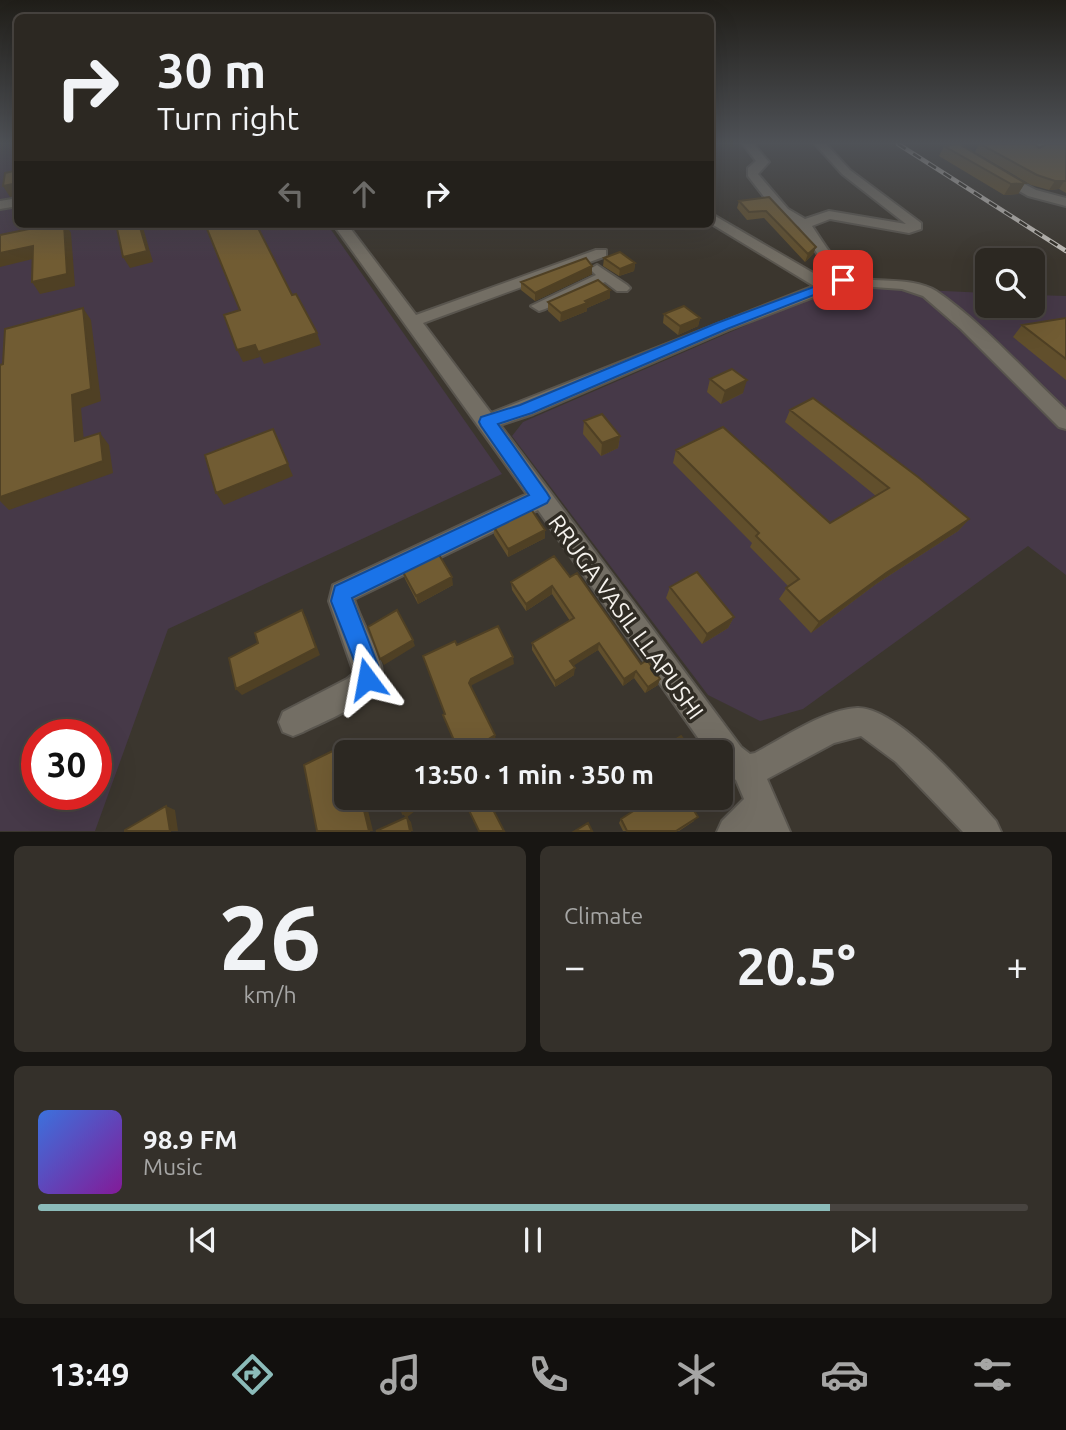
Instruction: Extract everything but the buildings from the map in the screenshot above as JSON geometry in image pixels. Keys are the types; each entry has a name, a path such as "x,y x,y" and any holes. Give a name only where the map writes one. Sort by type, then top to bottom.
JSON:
{"street":[{"path":"759,183 783,212 804,224 828,259 849,280"},
{"path":"804,224 829,215 909,229 916,226 860,183"},
{"path":"1014,183 1026,190 1066,202"},
{"path":"714,219 824,285"},
{"name":"RRUGA VASIL LLAPUSHI","path":"343,228 414,321 712,736 730,758 747,769"},
{"path":"414,321 601,253"},
{"path":"585,259 622,288"},
{"path":"539,306 606,276"},
{"path":"487,422 526,409 824,285 849,280 913,286 928,293 967,325 1066,422"},
{"path":"293,722 357,689 367,679 368,668 342,601 342,593 541,498"},
{"path":"733,831 767,818 747,769 758,768 840,726 861,722 879,729 902,747 985,831"}],"shaded area":[{"path":"0,183 14,183 14,228 330,228 502,474 168,629 112,784 112,719 21,719 21,810 103,810 95,831 0,831"},
{"path":"837,286 975,292 975,318 1045,318 1045,295 1066,296 1066,575 1028,546 803,709 760,721 708,695 512,436 523,422"}],"railway":[{"path":"959,183 1066,251"}],"route":[{"path":"367,679 368,668 342,601 342,593 541,498 487,422 526,409 824,285 843,280"}]}
